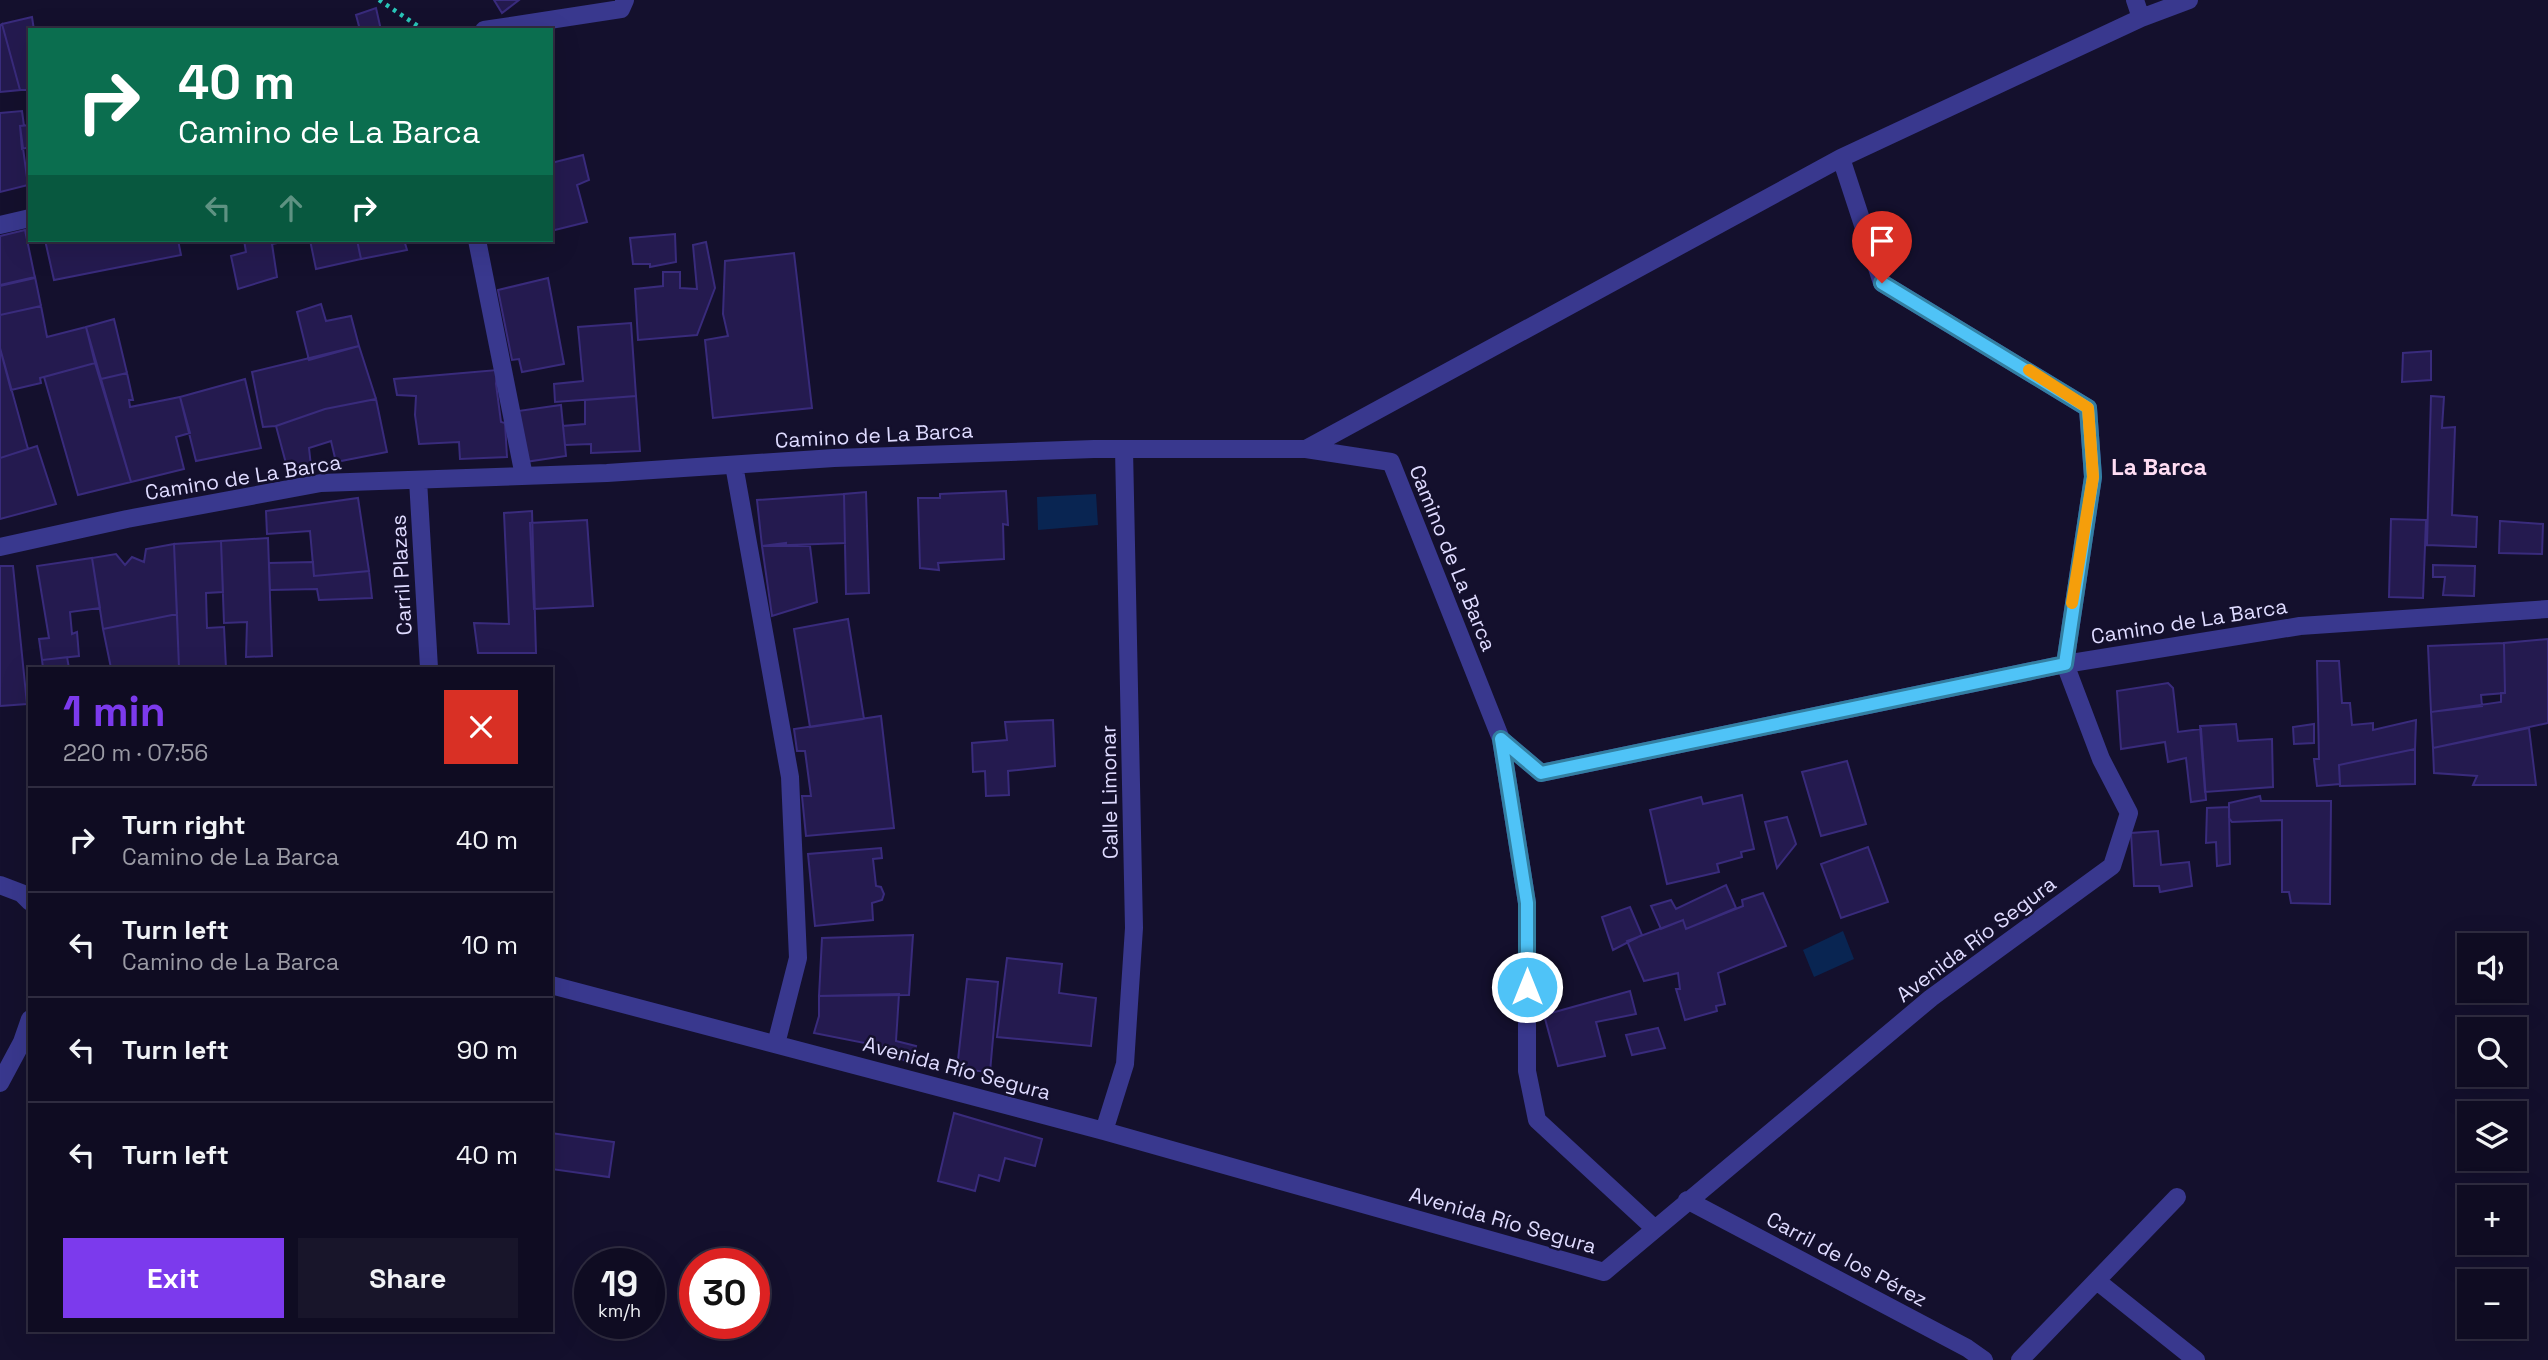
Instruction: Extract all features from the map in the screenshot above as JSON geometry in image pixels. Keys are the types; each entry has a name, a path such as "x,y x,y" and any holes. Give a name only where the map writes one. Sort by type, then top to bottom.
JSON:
{"street":[{"path":"497,28 621,9 625,0"},
{"path":"2135,0 2141,18"},
{"path":"1306,449 1841,158 2141,18 2189,0"},
{"path":"1841,158 1882,283 2088,408 2093,477 2065,664"},
{"path":"0,225 28,218"},
{"path":"477,242 524,476"},
{"name":"Camino de La Barca","path":"0,547 127,519 321,483 524,476 834,458 1124,449 1306,449 1391,462 1501,739 1541,773 2065,664 2300,626 2548,609"},
{"name":"Calle Limonar","path":"1104,1131 1125,1064 1134,928 1124,449"},
{"path":"734,465 790,777 798,958 776,1044"},
{"name":"Carril Plazas","path":"418,480 429,667"},
{"name":"Avenida Río Segura","path":"553,986 1104,1131 1604,1272 1931,998 2112,866 2129,813 2101,759 2065,664"},
{"path":"1501,739 1527,903 1527,1071 1537,1120 1654,1228"},
{"path":"0,886 21,893 28,900"},
{"path":"0,1083 28,1025"},
{"path":"2020,1360 2177,1197"},
{"name":"Carril de los Pérez","path":"1687,1200 1967,1348 1984,1360"},
{"path":"2097,1281 2196,1360"}],"path":[{"path":"379,0 421,28"}],"water":[{"path":"1096,494 1098,525 1038,530 1037,497"},
{"path":"1843,931 1854,959 1814,977 1803,950"}],"building":[{"path":"494,0 519,0 502,13"},
{"path":"376,8 381,28 359,28 356,15"},
{"path":"32,17 34,28 28,28 28,90 20,90 2,24"},
{"path":"2,24 20,90 0,92"},
{"path":"22,111 24,126 20,126 28,185 0,192 0,113"},
{"path":"28,125 28,148 22,149 20,126"},
{"path":"583,155 589,180 577,185 587,222 553,230 553,162"},
{"path":"25,230 35,278 0,286 0,236"},
{"path":"675,234 676,262 650,267 650,264 633,264 630,238"},
{"path":"45,242 178,242 181,255 54,280"},
{"path":"244,242 282,242 272,244 277,277 238,289 231,256 246,252"},
{"path":"310,242 357,242 361,259 316,269"},
{"path":"357,242 405,242 407,250 361,259"},
{"path":"706,242 715,288 697,335 638,340 635,289 663,286 663,272 680,272 680,288 697,289 693,245"},
{"path":"794,253 812,408 713,418 705,340 728,336 723,314 725,261"},
{"path":"35,277 41,306 0,315 0,285"},
{"path":"548,278 564,364 522,372 519,359 512,360 498,290"},
{"path":"321,304 326,321 351,316 359,346 309,360 297,312"},
{"path":"41,306 47,337 86,327 95,363 40,378 41,383 11,390 0,348 0,315"},
{"path":"114,319 127,373 101,379 86,327"},
{"path":"631,323 636,396 555,402 554,384 583,381 578,327"},
{"path":"359,346 376,399 325,409 276,426 263,427 252,372"},
{"path":"0,348 28,449 0,458"},
{"path":"2431,351 2431,380 2402,382 2403,353"},
{"path":"95,363 131,482 78,495 44,377"},
{"path":"497,370 496,384 501,422 505,423 507,457 460,459 459,442 419,444 415,415 416,396 397,395 394,379"},
{"path":"127,373 133,400 129,400 130,407 180,397 190,433 176,437 184,469 131,482 101,379"},
{"path":"245,379 261,448 196,461 180,397"},
{"path":"636,396 640,451 591,453 591,444 565,445 563,426 585,424 585,400"},
{"path":"2431,396 2444,397 2442,428 2455,427 2452,515 2477,517 2476,547 2427,545"},
{"path":"376,399 387,452 336,462 331,441 309,448 311,466 288,471 276,426 325,409"},
{"path":"561,405 566,456 525,462 518,411"},
{"path":"37,446 56,504 0,519 0,458"},
{"path":"1006,491 1008,525 1003,524 1004,559 938,563 939,570 920,568 918,498 940,498 940,494"},
{"path":"866,492 869,593 846,594 844,494"},
{"path":"844,494 845,543 762,546 757,500"},
{"path":"358,498 369,571 314,576 310,531 267,534 266,511"},
{"path":"532,511 536,653 478,653 474,623 509,624 504,513"},
{"path":"2391,519 2426,520 2423,598 2389,597"},
{"path":"587,520 593,606 534,609 530,523"},
{"path":"2500,521 2543,524 2542,554 2499,553"},
{"path":"268,538 272,656 246,657 247,622 224,623 221,541"},
{"path":"221,541 223,592 206,593 207,628 224,627 226,667 179,667 174,544"},
{"path":"786,543 786,546 810,546 817,602 772,616 762,546"},
{"path":"174,544 177,614 103,629 92,558 116,554 125,565 132,557 144,562 146,549"},
{"path":"92,558 100,608 70,612 72,634 77,632 79,656 42,660 39,639 49,638 37,566"},
{"path":"313,562 314,576 369,571 372,598 319,600 317,589 270,590 269,563"},
{"path":"2433,565 2475,566 2474,596 2443,595 2445,577 2433,577"},
{"path":"0,566 13,566 27,704 0,706"},
{"path":"177,614 179,667 111,667 103,629"},
{"path":"848,619 864,719 810,727 794,629"},
{"path":"2548,639 2548,723 2433,748 2431,712 2501,702 2501,693 2505,693 2504,643"},
{"path":"2504,643 2505,693 2481,695 2482,706 2431,712 2428,646"},
{"path":"67,657 69,667 43,667 42,660"},
{"path":"2317,661 2339,661 2342,703 2350,703 2352,725 2373,723 2373,730 2416,720 2415,749 2339,765 2340,784 2317,786 2314,759 2319,759"},
{"path":"2168,683 2173,688 2178,732 2201,729 2206,800 2191,802 2186,758 2168,762 2165,742 2121,749 2117,691"},
{"path":"881,716 894,828 806,836 802,796 811,796 805,751 797,751 794,729"},
{"path":"1053,720 1055,766 1008,771 1009,795 986,796 985,771 973,772 972,743 1007,740 1005,722"},
{"path":"2236,724 2238,741 2272,739 2273,787 2205,792 2200,726"},
{"path":"2314,724 2314,743 2294,744 2293,727"},
{"path":"2529,728 2536,785 2473,785 2477,776 2434,773 2433,748"},
{"path":"2415,749 2415,784 2340,786 2339,765"},
{"path":"1847,761 1866,824 1821,836 1802,772"},
{"path":"1742,795 1754,849 1741,852 1742,857 1717,864 1719,872 1667,884 1650,810 1701,797 1703,804"},
{"path":"2260,796 2261,801 2331,801 2330,904 2291,903 2289,892 2282,892 2282,820 2232,822 2229,818 2229,803"},
{"path":"2229,807 2230,864 2217,866 2216,842 2206,843 2207,808"},
{"path":"1787,817 1796,844 1777,868 1765,822"},
{"path":"2158,831 2161,865 2189,862 2192,886 2160,892 2159,886 2134,886 2131,833"},
{"path":"1868,847 1888,902 1841,918 1821,864"},
{"path":"881,848 882,858 873,859 876,886 881,887 884,894 882,900 872,903 873,920 815,926 808,854"},
{"path":"1726,885 1736,908 1686,929 1683,920 1661,929 1651,906 1671,900 1676,909"},
{"path":"1763,893 1786,946 1718,973 1725,1004 1716,1006 1717,1011 1685,1020 1676,989 1680,989 1678,973 1644,981 1627,941 1683,920 1686,929 1743,906 1742,900"},
{"path":"1630,907 1642,935 1613,950 1602,917"},
{"path":"913,935 909,995 819,996 822,938"},
{"path":"1007,958 1062,964 1059,993 1096,998 1091,1046 997,1037"},
{"path":"967,979 998,982 990,1072 957,1069"},
{"path":"1630,991 1636,1014 1596,1022 1605,1056 1558,1066 1544,1015"},
{"path":"899,994 896,1041 916,1046 912,1062 889,1057 890,1048 814,1033 819,1016 819,996"},
{"path":"1658,1028 1665,1048 1632,1055 1626,1035"},
{"path":"954,1113 1042,1139 1035,1166 1005,1158 999,1181 979,1175 975,1191 938,1181"},
{"path":"553,1133 614,1142 609,1177 553,1169"}],"slow traffic":[{"path":"2029,370 2088,408 2093,477 2072,603"}],"district":[{"name":"La Barca","path":"2159,467"}],"route":[{"path":"1527,987 1527,903 1501,739 1541,773 1667,749 2065,664 2076,575 2093,477 2088,408 1882,283"}]}
